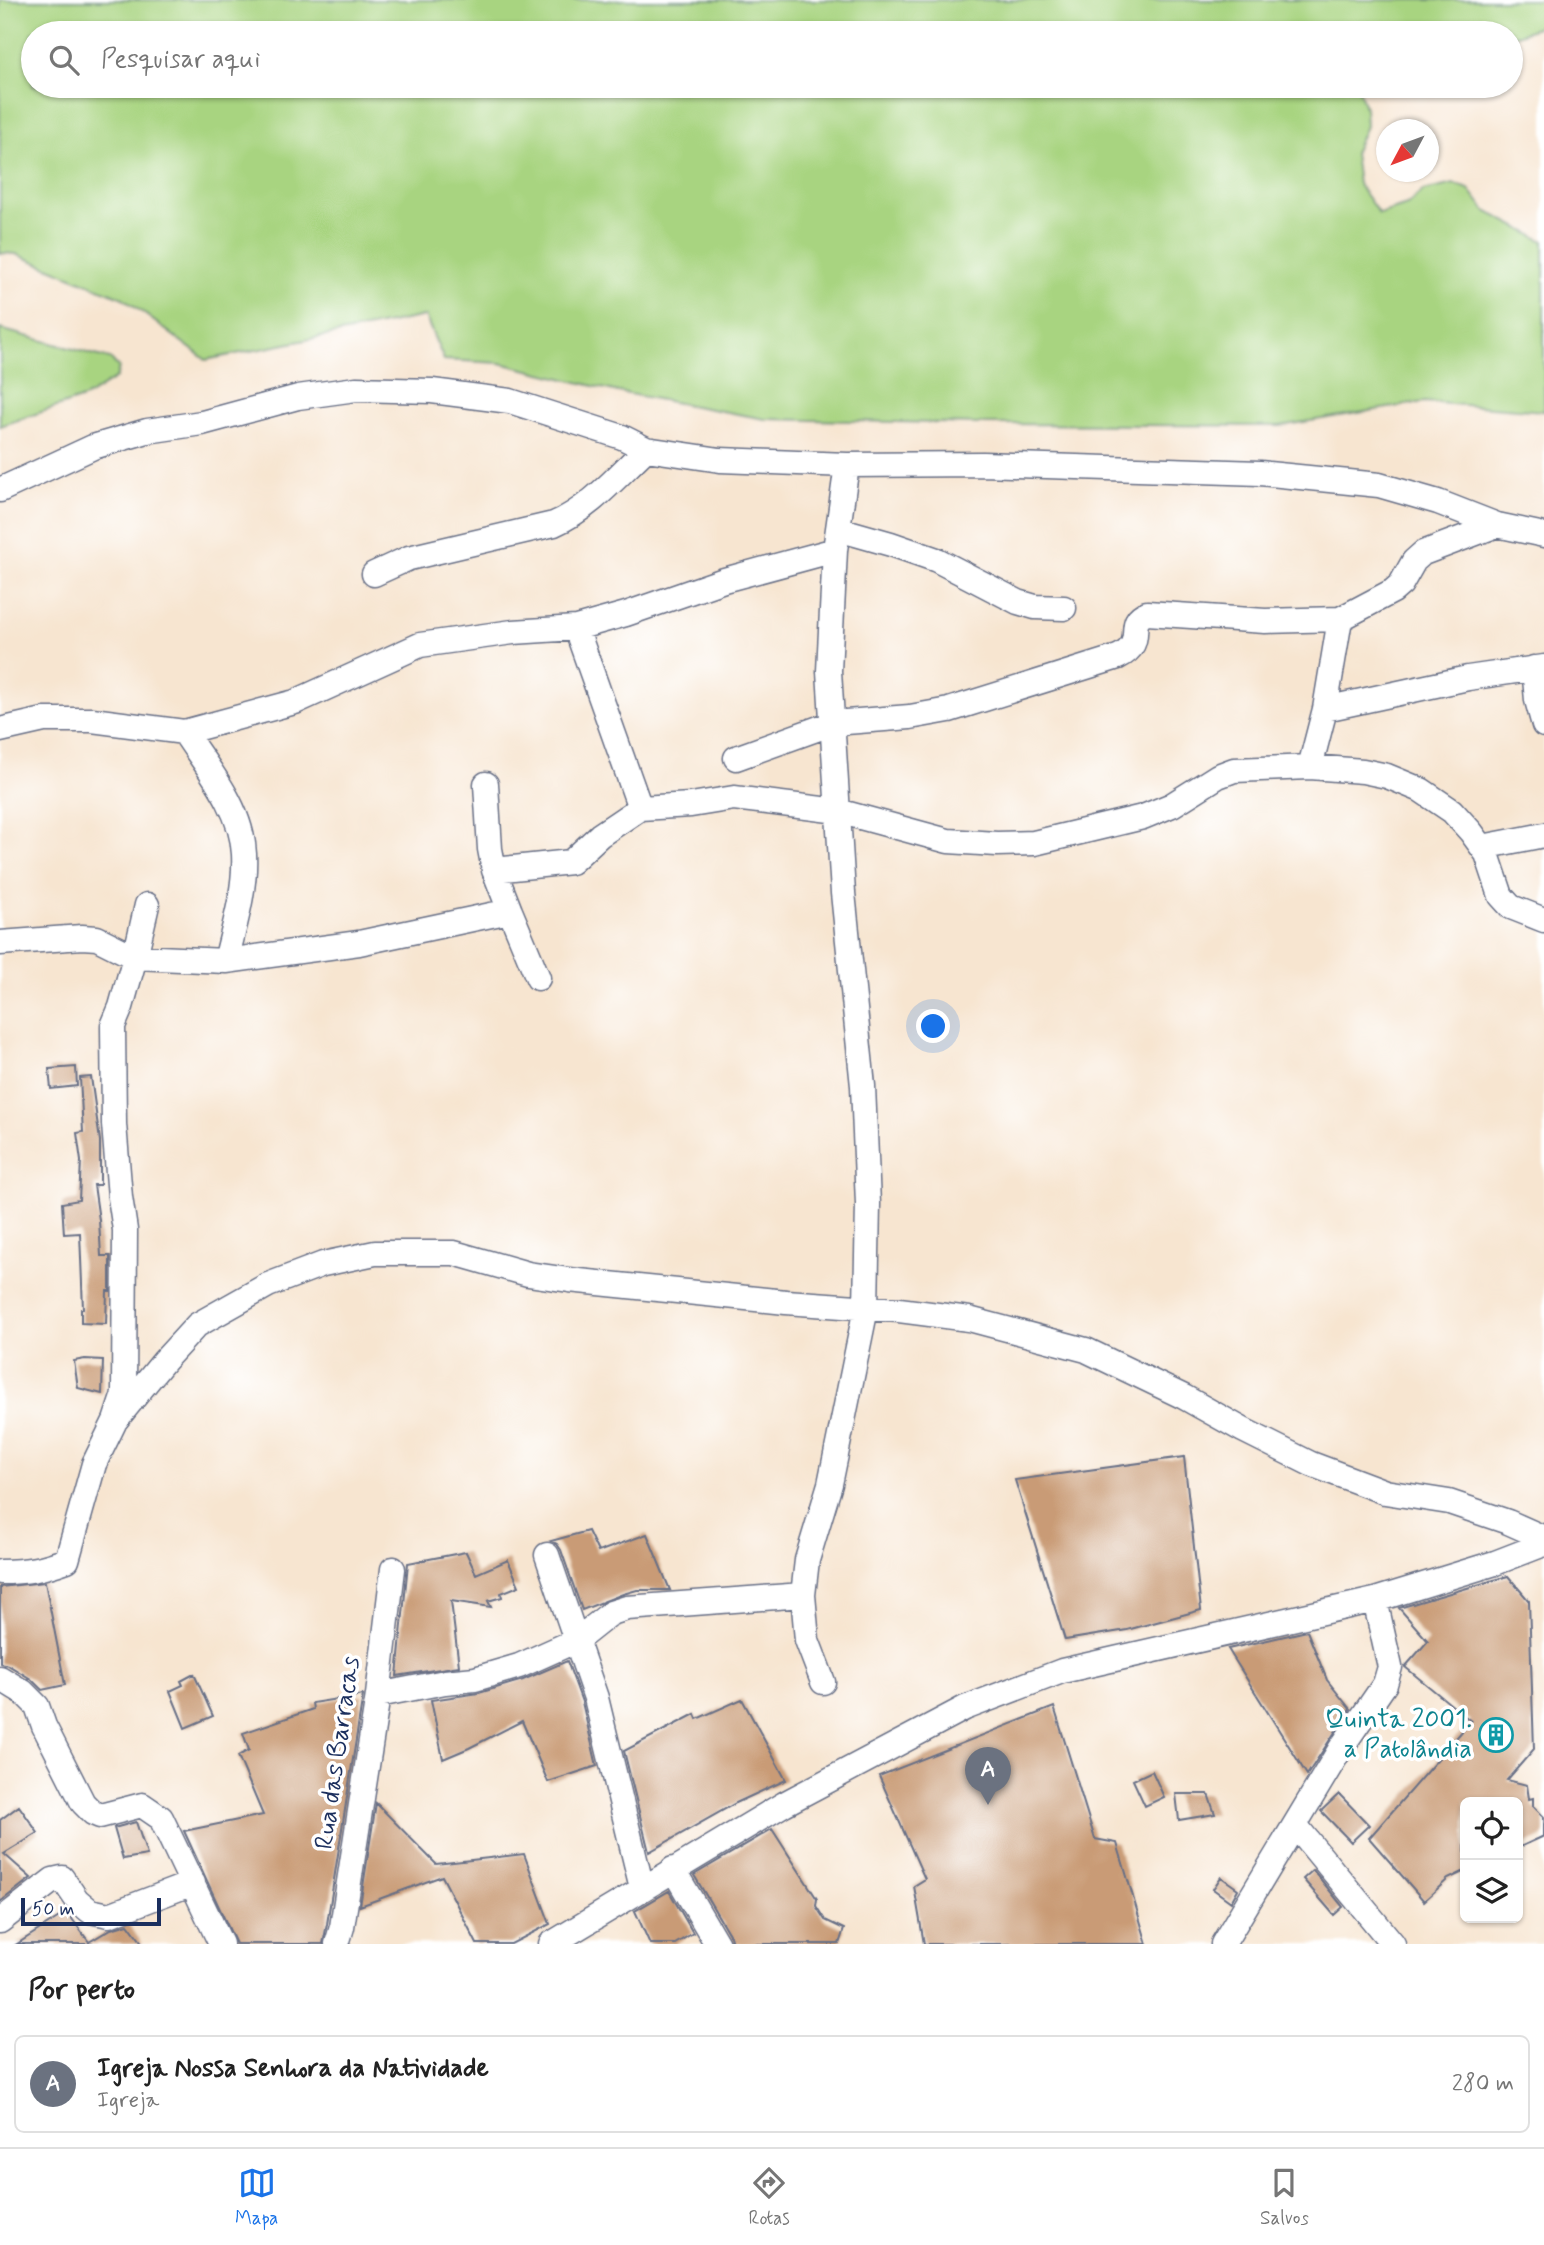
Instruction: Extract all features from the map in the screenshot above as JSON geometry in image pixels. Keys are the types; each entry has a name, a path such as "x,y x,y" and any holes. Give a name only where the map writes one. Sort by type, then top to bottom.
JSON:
{"street":[{"path":"0,490 93,447 147,431 202,423 298,397 356,388 432,391 510,401 622,437 646,449 720,460 847,465 983,464 1260,473 1379,485 1438,502 1497,525 1544,535"},
{"path":"374,573 409,558 554,524 572,516 646,449"},
{"path":"822,1682 807,1640 803,1595 807,1560 830,1484 866,1308 868,1204 863,1086 843,893 829,671 837,540 847,465"},
{"path":"736,758 833,723 910,717 949,710 1118,657 1134,645 1136,621 1139,615 1147,612 1265,621 1340,619 1393,591 1401,583 1413,561 1423,553 1497,525"},
{"path":"0,730 44,720 92,720 184,732 295,702 420,645 513,632 576,628 626,614 837,540 891,544 937,560 1018,602 1035,607 1064,608"},
{"path":"1310,767 1325,709 1340,619"},
{"path":"576,628 640,808"},
{"path":"1325,709 1431,685 1539,667 1537,700 1544,725"},
{"path":"184,732 227,798 237,822 244,853 242,882 226,961"},
{"path":"494,870 571,862 600,835 640,808 691,805 734,798 838,811 947,841 1034,843 1143,817 1172,805 1218,776 1234,770 1310,767 1363,771 1387,776 1421,790 1452,811 1482,846 1501,896 1511,907 1544,920"},
{"path":"486,784 494,870 538,978"},
{"path":"1482,846 1544,835"},
{"path":"0,1572 52,1567 67,1560 94,1464 115,1421 124,1394 125,1230 114,1124 113,1026 121,1007 147,905"},
{"path":"0,943 82,937 97,939 135,957 226,961 359,943 510,911"},
{"path":"115,1421 163,1361 197,1325 268,1284 323,1264 375,1253 454,1253 528,1274 569,1280 969,1320 1086,1350 1184,1397 1242,1430 1311,1464 1385,1492 1449,1502 1508,1522 1544,1538"},
{"path":"551,1944 784,1804 965,1708 1050,1676 1193,1640 1375,1600 1496,1563 1544,1544"},
{"path":"547,1555 596,1698 642,1888"},
{"name":"Rua das Barracas","path":"337,1944 342,1927 378,1695 393,1569"},
{"path":"378,1695 475,1679 519,1666 577,1640 611,1613 627,1608 803,1595"},
{"path":"1228,1942 1341,1748 1385,1684 1390,1667 1375,1600"},
{"path":"0,1678 23,1692 37,1706 44,1726 83,1803 93,1813 100,1816 142,1805 161,1818 221,1944"},
{"path":"1296,1825 1393,1944"},
{"path":"673,1869 717,1944"},
{"path":"0,1920 53,1880 62,1878 77,1900 90,1911 108,1915 193,1883"}],"green space":[{"path":"0,0 1544,0 1544,25 1523,33 1523,21 21,21 21,98 1362,98 1366,126 1354,153 1358,184 1379,214 1407,205 1423,191 1454,184 1469,189 1486,211 1544,241 1544,411 1424,402 1280,426 765,419 618,392 500,363 444,360 425,316 206,360 123,298 16,254 0,253"},
{"path":"0,329 110,359 119,367 116,378 86,397 0,426"}],"building":[{"path":"76,1067 77,1086 51,1089 49,1069"},
{"path":"91,1077 100,1141 100,1185 94,1185 101,1256 110,1256 106,1324 81,1323 83,1309 80,1233 64,1234 62,1203 79,1200 81,1161 77,1133 83,1132 80,1078"},
{"path":"103,1360 102,1394 78,1388 74,1361"},
{"path":"1184,1457 1201,1610 1127,1630 1065,1640 1015,1480"},
{"path":"588,1531 598,1552 647,1534 670,1590 637,1590 582,1610 561,1550 551,1541"},
{"path":"466,1552 476,1574 508,1560 519,1586 501,1593 502,1597 488,1601 491,1607 451,1601 459,1666 397,1676 408,1563"},
{"name":"Quinta 2001. a Patolândia","path":"1508,1576 1529,1601 1534,1749 1507,1780 1527,1785 1529,1799 1533,1798 1533,1806 1544,1817 1544,1836 1523,1846 1523,1797 1460,1797 1460,1873 1448,1879 1424,1901 1369,1838 1471,1721 1405,1667 1428,1641 1399,1608"},
{"path":"45,1582 65,1685 42,1690 31,1679 0,1663 0,1587"},
{"path":"1307,1631 1327,1680 1350,1709 1307,1775 1228,1649"},
{"path":"567,1661 582,1702 597,1766 548,1782 522,1721 443,1759 431,1700 479,1693 523,1680"},
{"path":"194,1674 213,1716 185,1728 170,1691 183,1685 181,1681"},
{"path":"363,1695 323,1944 236,1944 184,1831 263,1815 238,1756 249,1750 243,1733 313,1709 312,1703"},
{"path":"742,1699 786,1780 736,1803 649,1852 624,1751 695,1714 697,1719"},
{"path":"1054,1707 1095,1839 1117,1843 1147,1944 924,1944 914,1886 925,1879 879,1776"},
{"path":"1152,1771 1164,1797 1145,1806 1133,1780"},
{"path":"1176,1794 1208,1794 1215,1814 1179,1820"},
{"path":"1339,1794 1369,1825 1351,1842 1321,1811"},
{"path":"376,1803 436,1864 524,1854 550,1924 511,1944 477,1944 442,1876 360,1906"},
{"path":"19,1806 38,1833 4,1854 31,1878 0,1902 0,1820"},
{"path":"136,1822 147,1855 123,1859 114,1828"},
{"path":"772,1829 817,1899 816,1906 825,1920 844,1929 839,1944 732,1944 730,1936 694,1875"},
{"path":"1313,1870 1343,1907 1334,1915 1303,1879"},
{"path":"1221,1877 1238,1889 1231,1902 1213,1889"},
{"path":"669,1891 693,1933 675,1944 650,1944 635,1911"},
{"path":"67,1912 89,1942 111,1929 128,1924 143,1944 17,1944"}],"place":[{"name":"Quinta 2001. a Patolândia","path":"1496,1735"},
{"name":"Igreja Nossa Senhora da Natividade","path":"988,1805"}]}
